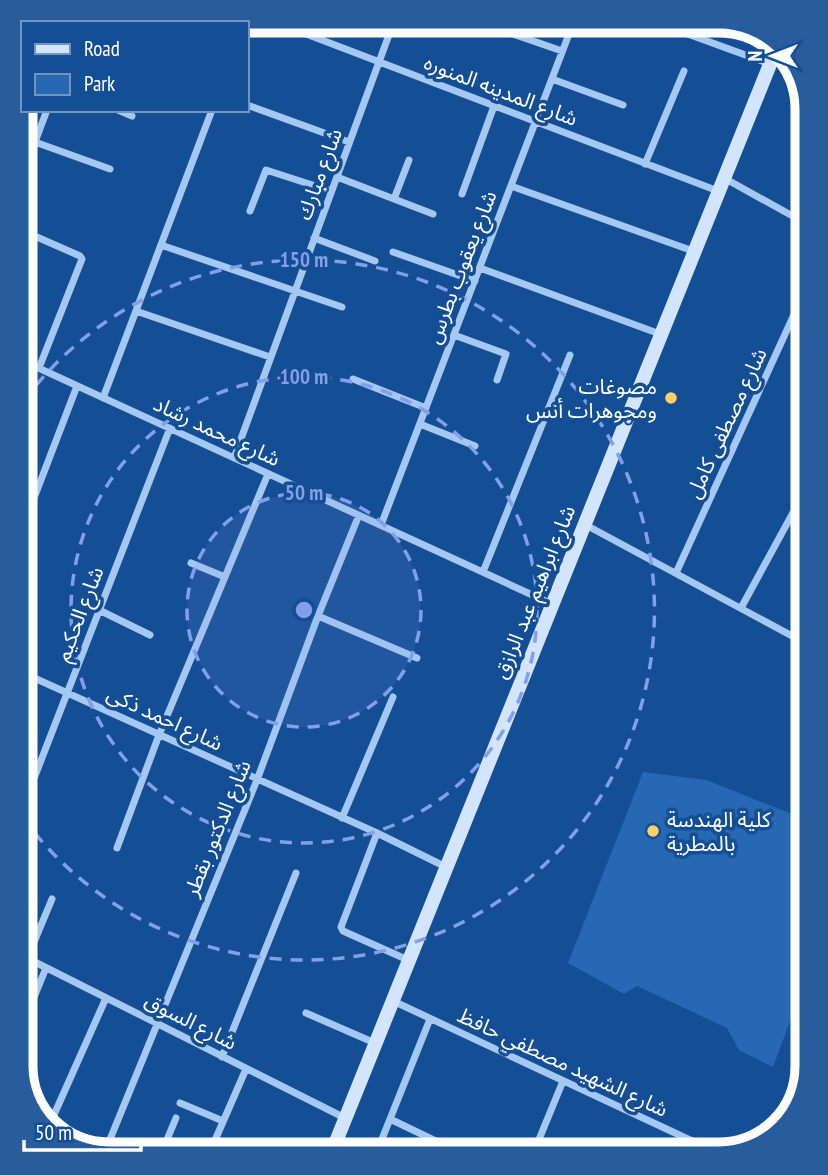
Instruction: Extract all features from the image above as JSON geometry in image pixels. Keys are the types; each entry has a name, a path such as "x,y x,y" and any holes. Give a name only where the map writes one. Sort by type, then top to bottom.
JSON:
{"main road":[{"name":"شارع ابراهيم عبد الرازق","path":"336,1142 773,56"}],"street":[{"name":"شارع المدينه المنوره","path":"303,33 645,164 720,185 795,219"},
{"name":"شارع مبارك","path":"233,458 390,33"},
{"path":"510,33 562,51"},
{"name":"شارع يعقوب بطرس","path":"381,525 569,33"},
{"path":"685,33 769,64"},
{"path":"645,164 684,71"},
{"path":"552,79 623,104"},
{"path":"248,105 349,142"},
{"path":"462,194 494,106"},
{"path":"33,147 46,112"},
{"path":"123,112 132,116"},
{"path":"103,398 211,112"},
{"path":"35,142 110,169"},
{"path":"394,199 409,160"},
{"path":"250,211 266,170 331,191"},
{"path":"337,177 433,214"},
{"path":"511,187 693,251"},
{"path":"33,235 82,259 39,368"},
{"path":"314,238 375,261"},
{"path":"161,245 342,307"},
{"path":"393,252 475,281"},
{"path":"480,268 660,334"},
{"path":"136,311 270,357"},
{"name":"شارع مصطفى كامل","path":"676,573 795,312"},
{"path":"454,335 506,354 496,380"},
{"path":"483,572 570,355"},
{"name":"شارع محمد رشاد","path":"33,365 552,604"},
{"path":"353,379 426,408"},
{"path":"33,501 77,386"},
{"path":"420,424 475,446"},
{"name":"شارع الحكيم","path":"33,781 170,428"},
{"path":"117,848 159,735 268,474"},
{"path":"741,608 795,509"},
{"name":"شارع الدكتور بقطر","path":"109,1142 257,780 359,515"},
{"path":"584,524 795,637"},
{"path":"191,563 225,577"},
{"path":"99,610 150,635"},
{"path":"318,616 417,658"},
{"name":"شارع احمد ذكى","path":"33,677 446,867"},
{"path":"342,818 393,697"},
{"path":"377,834 341,927 408,960"},
{"path":"222,1057 296,873"},
{"path":"33,938 52,899"},
{"name":"شارع السوق","path":"33,962 345,1118"},
{"path":"33,999 46,968"},
{"path":"53,1117 106,998"},
{"name":"شارع الشهيد مصطفي حافظ","path":"392,1000 688,1142"},
{"path":"306,1013 375,1043"},
{"path":"381,1142 430,1019"},
{"path":"214,1142 246,1069"},
{"path":"538,1142 563,1080"},
{"path":"180,1103 223,1121"},
{"path":"166,1142 176,1118"},
{"path":"390,1119 445,1142"}],"green space":[{"path":"643,772 706,780 795,815 795,1008 773,1067 739,1050 727,1028 637,986 624,994 568,963"}],"place":[{"name":"مصوغات ومجوهرات أنس","path":"671,398"},
{"name":"كلية الهندسة بالمطرية","path":"653,831"}]}
